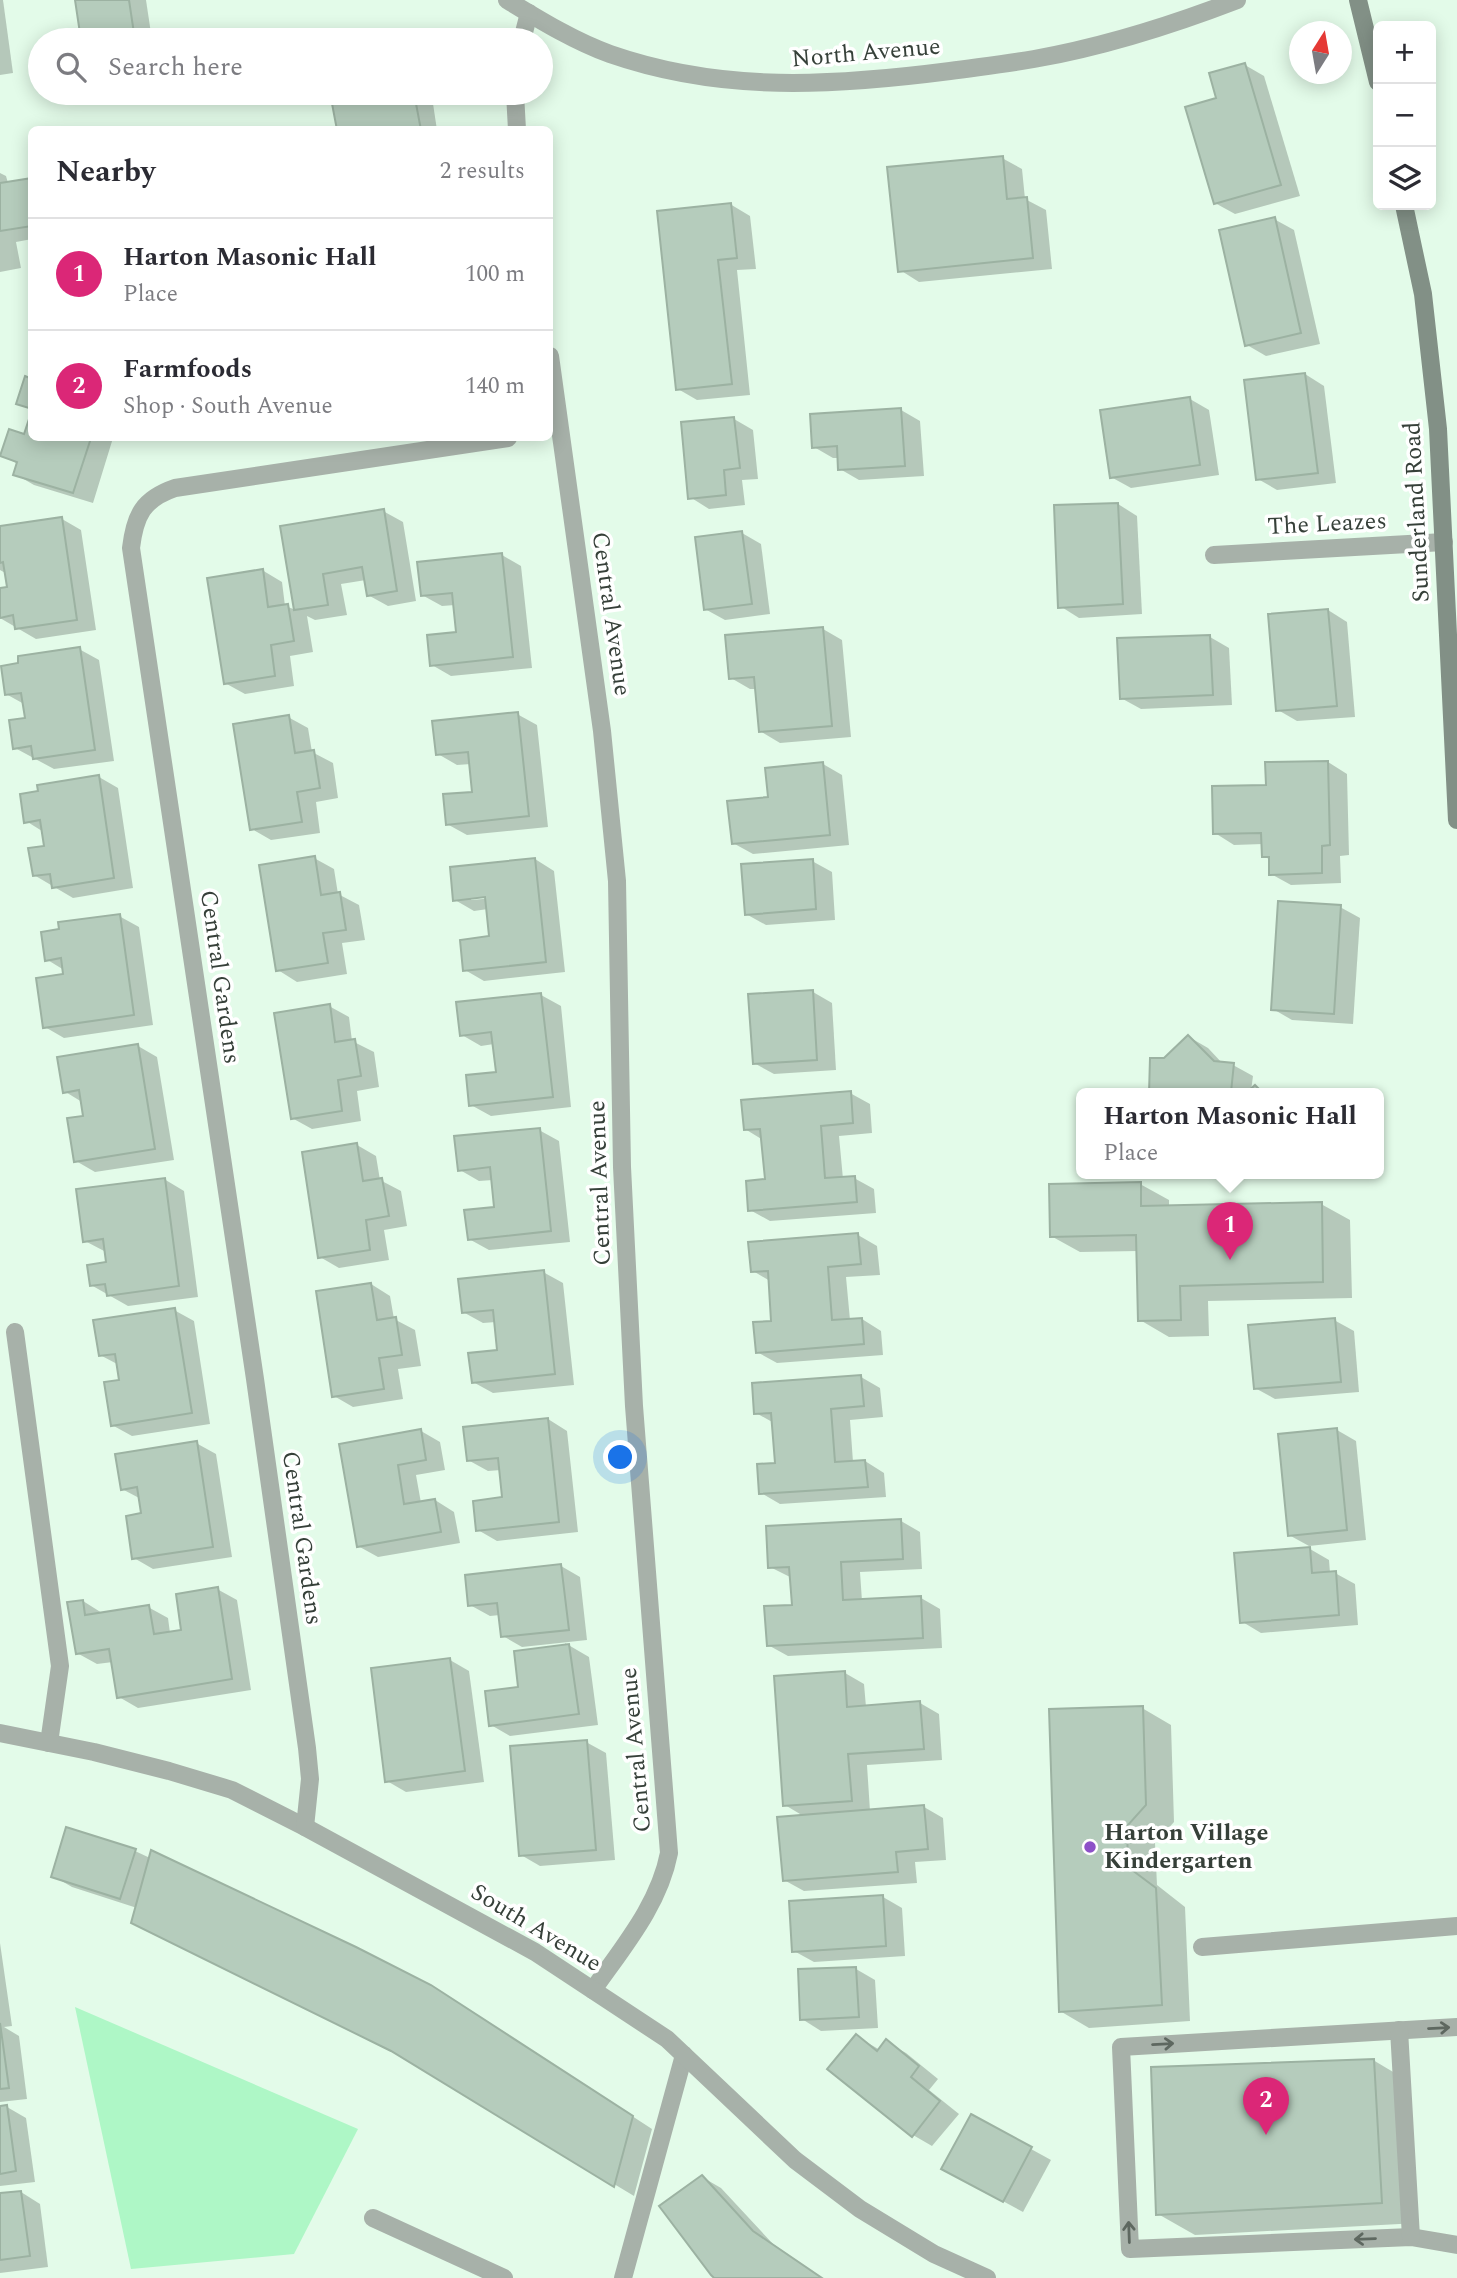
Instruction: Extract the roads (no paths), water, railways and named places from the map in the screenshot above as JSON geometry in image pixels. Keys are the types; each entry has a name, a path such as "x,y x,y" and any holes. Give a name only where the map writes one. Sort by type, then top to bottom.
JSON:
{"street":[{"name":"North Avenue","path":"507,0 557,30 609,53 657,67 721,80 785,85 899,77 1035,59 1107,42 1237,0"},
{"path":"1358,0 1373,62"},
{"path":"525,28 529,13"},
{"path":"516,105 517,126"},
{"name":"Sunderland Road","path":"1405,210 1423,294 1438,429 1457,820"},
{"name":"Central Avenue","path":"553,401 555,431 602,732 617,881 622,1167 634,1406 669,1853 666,1872 655,1899 593,1990"},
{"name":"Central Gardens","path":"305,1827 310,1779 307,1748 131,548 134,526 143,508 157,494 175,488 488,441"},
{"name":"The Leazes","path":"1214,555 1444,542"},
{"path":"15,1332 60,1666 49,1743"},
{"name":"South Avenue","path":"0,1733 169,1771 232,1790 535,1952 667,2039 795,2160 860,2209 934,2255 987,2278"},
{"path":"1202,1947 1457,1926"},
{"path":"1457,2027 1121,2047 1130,2249 1411,2237 1457,2245"},
{"path":"1399,2030 1411,2237"},
{"path":"623,2278 684,2055"},
{"path":"373,2218 504,2278"}],"place":[{"name":"Harton Masonic Hall","path":"1230,1260"},
{"name":"Harton Village Kindergarten","path":"1090,1847"},
{"name":"Farmfoods","path":"1266,2135"}]}
